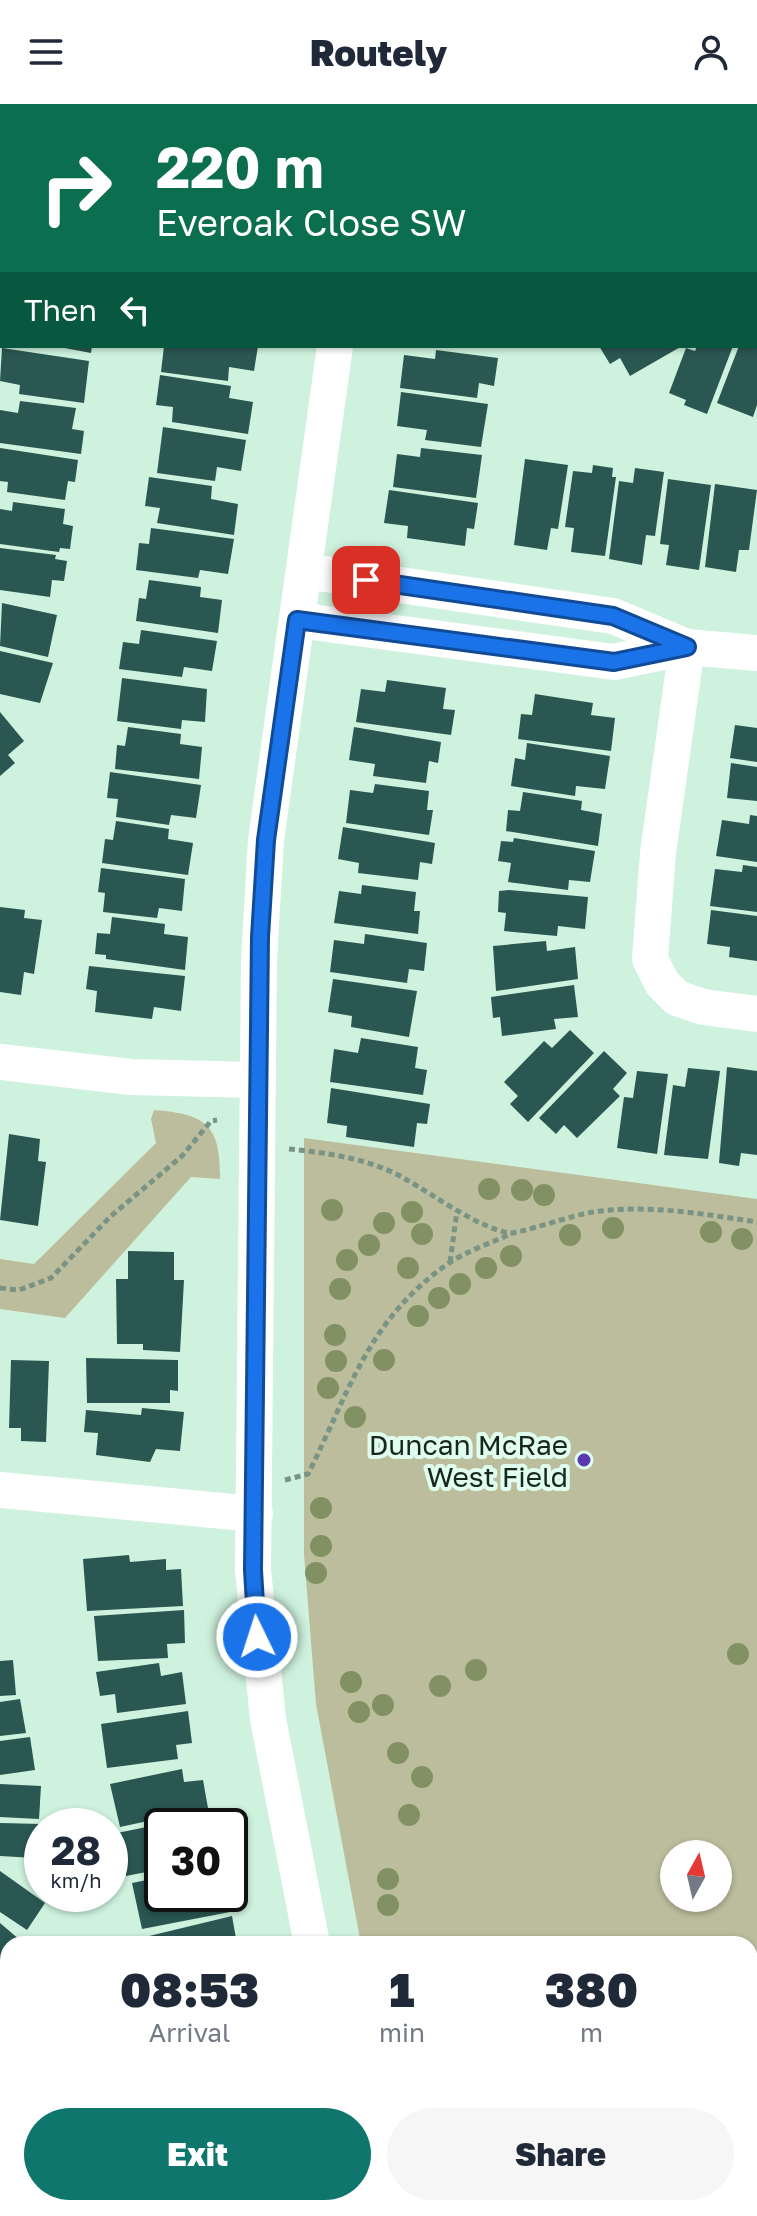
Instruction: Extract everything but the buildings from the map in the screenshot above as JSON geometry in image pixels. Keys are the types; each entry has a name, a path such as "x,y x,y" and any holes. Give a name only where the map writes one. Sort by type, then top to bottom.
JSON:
{"street":[{"path":"310,1936 282,1800 257,1637 253,1570 258,1080 266,840 335,348"},
{"path":"304,571 613,616 687,647"},
{"path":"297,620 614,662 687,647 757,653"},
{"path":"687,647 658,853 650,959 662,983 677,998 703,1007 757,1014"},
{"path":"0,1062 131,1077 258,1080"},
{"path":"0,1490 255,1514"}],"path":[{"path":"0,1288 19,1290 51,1278 111,1216 182,1156 211,1121 217,1120"},
{"path":"288,1149 344,1156 373,1165 404,1178 457,1211 511,1233"},
{"path":"254,1478 285,1480 308,1474 357,1364 396,1308 450,1262 511,1233 566,1217 617,1210 671,1211 757,1222"},
{"path":"450,1262 457,1211"}],"shaded area":[{"path":"154,1110 186,1115 207,1126 217,1146 220,1179 191,1177 65,1318 0,1309 0,1259 34,1264 156,1143 151,1119"},
{"path":"304,1138 757,1199 757,1936 360,1936 316,1704 304,1554"}],"place":[{"name":"Duncan McRae West Field","path":"584,1460"}],"route":[{"path":"257,1637 253,1570 259,960 266,840 297,620 614,662 687,647 613,616 366,580"}]}
